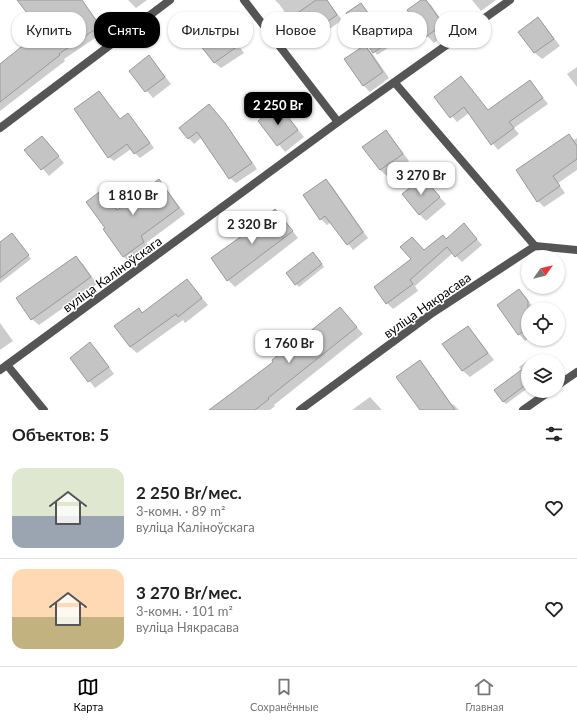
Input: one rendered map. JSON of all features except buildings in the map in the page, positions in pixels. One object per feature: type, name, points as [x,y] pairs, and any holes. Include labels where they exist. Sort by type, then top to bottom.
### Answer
[{"type":"street","points":[[0,128],[170,0]]},
{"type":"street","points":[[244,0],[338,122]]},
{"type":"street","name":"вуліца Каліноўскага","points":[[0,370],[338,122],[510,0]]},
{"type":"street","points":[[395,83],[535,246],[577,250]]},
{"type":"street","name":"вуліца Някрасава","points":[[300,410],[431,314],[535,246]]},
{"type":"street","points":[[7,365],[44,410]]},
{"type":"street","points":[[565,381],[577,372]]},
{"type":"street","points":[[523,410],[540,398]]}]
